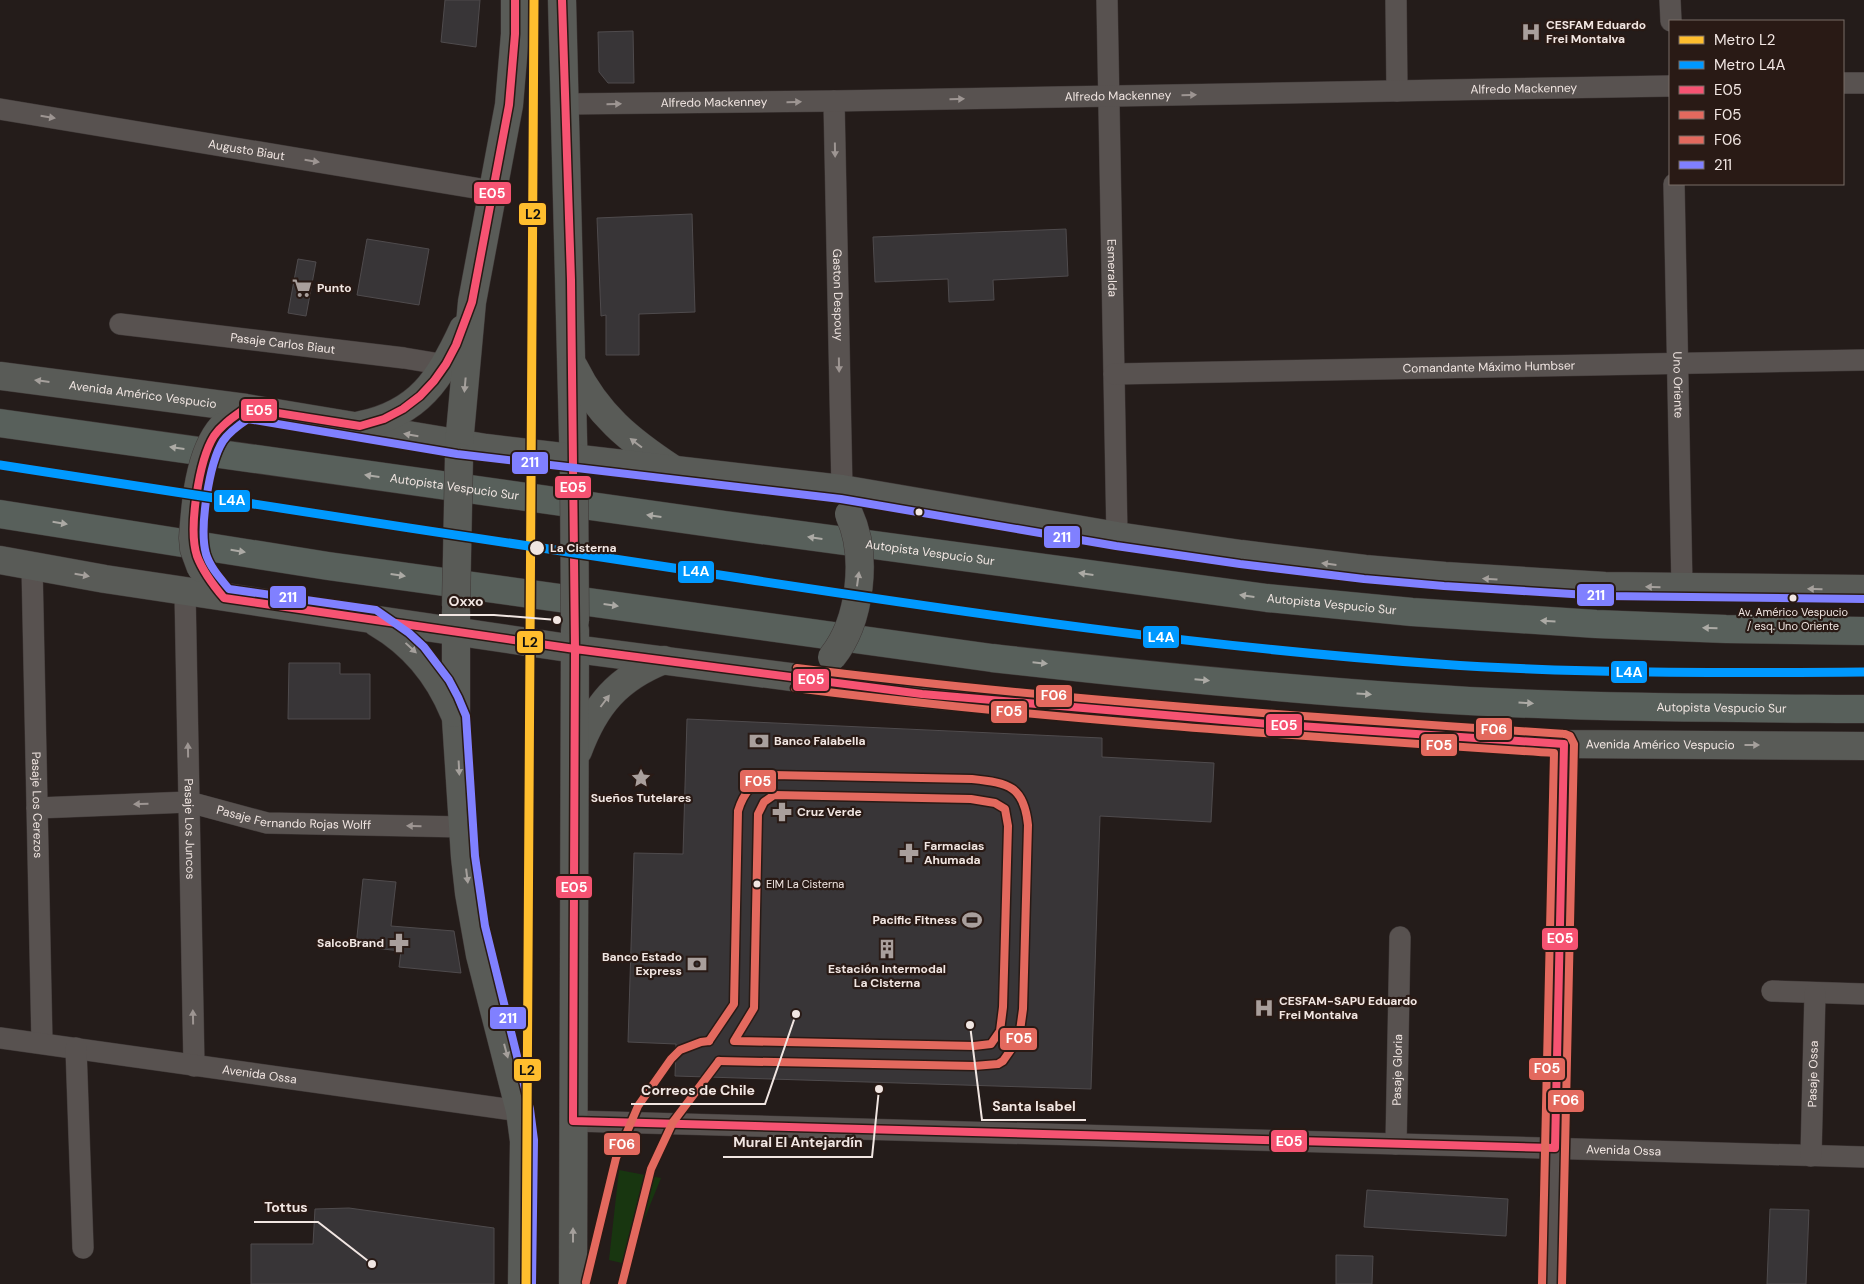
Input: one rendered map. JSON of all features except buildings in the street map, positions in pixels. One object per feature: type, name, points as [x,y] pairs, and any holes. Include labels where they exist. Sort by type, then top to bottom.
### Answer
[{"type":"highway","name":"Autopista Vespucio Sur","points":[[0,423],[725,526],[1267,598],[1412,612],[1577,623],[1726,629],[1864,631]]},
{"type":"highway","name":"Autopista Vespucio Sur","points":[[0,514],[328,566],[992,658],[1093,670],[1288,688],[1480,701],[1700,708],[1864,709]]},
{"type":"main road","points":[[515,0],[515,34],[510,97],[472,302],[459,451],[456,720],[464,857],[475,928],[520,1111],[524,1141],[522,1284]]},
{"type":"main road","points":[[562,0],[574,467],[573,1284]]},
{"type":"main road","points":[[360,426],[387,418],[411,404],[435,382],[464,329],[472,302]]},
{"type":"main road","points":[[572,363],[588,394],[611,422],[640,446],[676,471]]},
{"type":"main road","name":"Avenida Américo Vespucio","points":[[0,376],[246,408],[360,426],[459,451],[574,467],[676,471],[840,497],[1250,555],[1445,576],[1543,583],[1864,589]]},
{"type":"main road","points":[[224,598],[201,568],[194,549],[193,538],[202,466],[211,442],[222,427],[246,408]]},
{"type":"main road","points":[[796,678],[818,668],[832,657],[840,647],[851,623],[860,569],[858,540],[840,497]]},
{"type":"main road","name":"Avenida Américo Vespucio","points":[[0,560],[224,598],[371,620],[456,618],[575,648],[922,694],[1268,724],[1564,744],[1864,746]]},
{"type":"main road","points":[[371,620],[403,641],[417,654],[440,685],[456,720]]},
{"type":"main road","points":[[575,760],[593,718],[611,694],[620,684],[636,673],[664,660]]},
{"type":"street","name":"Esmeralda","points":[[1107,0],[1117,536]]},
{"type":"street","points":[[1396,0],[1397,91]]},
{"type":"street","points":[[1670,0],[1671,20]]},
{"type":"street","points":[[1844,83],[1864,83]]},
{"type":"street","name":"Alfredo Mackenney","points":[[566,104],[1669,86]]},
{"type":"street","name":"Gaston Despouy","points":[[834,101],[840,497]]},
{"type":"street","name":"Augusto Biaut","points":[[0,109],[492,191]]},
{"type":"street","name":"Uno Oriente","points":[[1674,185],[1682,587]]},
{"type":"street","name":"Pasaje Carlos Biaut","points":[[120,324],[404,358],[446,365]]},
{"type":"street","name":"Comandante Máximo Humbser","points":[[1114,374],[1864,360]]},
{"type":"street","name":"Pasaje Los Cerezos","points":[[32,566],[42,1044]]},
{"type":"street","name":"Pasaje Los Juncos","points":[[185,591],[194,1066]]},
{"type":"street","points":[[1552,1284],[1564,744]]},
{"type":"street","name":"Pasaje Fernando Rojas Wolff","points":[[37,808],[189,802],[267,823],[463,827]]},
{"type":"street","name":"Pasaje Gloria","points":[[1396,1144],[1400,937]]},
{"type":"street","points":[[1772,992],[1864,994]]},
{"type":"street","name":"Pasaje Ossa","points":[[1811,1156],[1815,993]]},
{"type":"street","name":"Avenida Ossa","points":[[0,1038],[520,1111]]},
{"type":"street","points":[[76,1048],[83,1248]]},
{"type":"street","name":"Avenida Ossa","points":[[573,1121],[1864,1157]]},
{"type":"green space","points":[[619,1170],[661,1178],[626,1264],[609,1260]]},
{"type":"metro line","name":"L2","points":[[526,1284],[534,0]]},
{"type":"metro line","name":"L4A","points":[[0,465],[832,592],[1092,629],[1265,649],[1439,664],[1545,670],[1758,673],[1864,672]]},
{"type":"transit line","name":"E05","points":[[515,0],[515,34],[509,105],[472,302],[456,345],[446,364],[420,396],[403,409],[384,419],[360,426],[246,408],[237,414],[214,436],[204,461],[194,512],[195,544],[197,556],[202,567],[224,598],[575,649]]},
{"type":"transit line","name":"E05","points":[[562,0],[571,280],[575,649]]},
{"type":"transit line","name":"211","points":[[532,1284],[534,1140],[530,1109],[485,926],[475,856],[466,716],[449,680],[424,647],[409,633],[376,610],[229,589],[216,572],[208,559],[204,543],[205,513],[213,464],[223,441],[248,419],[457,454],[841,499],[1116,546],[1364,579],[1604,596],[1864,599]]},
{"type":"transit line","name":"E05","points":[[575,649],[922,694],[1269,724],[1564,744],[1555,1148],[573,1121],[575,649]]},
{"type":"transit line","name":"F06","points":[[797,668],[1085,698],[1277,714],[1565,734],[1570,736],[1574,744],[1562,1284]]},
{"type":"transit line","name":"F05","points":[[795,688],[1079,718],[1554,753],[1542,1284]]},
{"type":"transit line","name":"F05","points":[[709,1041],[734,1004],[738,811],[746,793],[760,780],[772,775],[972,779],[996,782],[1005,785],[1018,794],[1023,802],[1028,825],[1023,1009],[1019,1038],[1003,1061],[998,1064],[974,1066],[719,1061]]},
{"type":"transit line","name":"F06","points":[[774,795],[971,799],[995,803],[1005,809],[1008,826],[1003,1007],[1000,1031],[991,1044],[974,1046],[734,1041],[754,1008],[758,814],[764,802],[774,795]]},
{"type":"transit line","name":"F06","points":[[586,1282],[616,1158],[638,1106],[671,1059],[680,1050],[709,1041]]},
{"type":"transit line","name":"F06","points":[[622,1284],[651,1169],[673,1122],[719,1061]]},
{"type":"place","name":"CESFAM Eduardo Frei Montalva","points":[[1531,32]]},
{"type":"place","name":"Punto","points":[[302,288]]},
{"type":"place","name":"La Cisterna","points":[[537,548]]},
{"type":"place","name":"Av. Américo Vespucio / esq. Uno Oriente","points":[[1793,598]]},
{"type":"place","name":"Oxxo","points":[[557,620]]},
{"type":"place","name":"Banco Falabella","points":[[759,741]]},
{"type":"place","name":"Sueños Tutelares","points":[[641,778]]},
{"type":"place","name":"Cruz Verde","points":[[782,812]]},
{"type":"place","name":"Farmacias Ahumada","points":[[909,853]]},
{"type":"place","name":"EIM La Cisterna","points":[[757,884]]},
{"type":"place","name":"Pacific Fitness","points":[[972,920]]},
{"type":"place","name":"SalcoBrand","points":[[399,943]]},
{"type":"place","name":"Estación Intermodal La Cisterna","points":[[887,949]]},
{"type":"place","name":"Banco Estado Express","points":[[697,964]]},
{"type":"place","name":"CESFAM-SAPU Eduardo Frei Montalva","points":[[1264,1008]]},
{"type":"place","name":"Correos de Chile","points":[[796,1014]]},
{"type":"place","name":"Santa Isabel","points":[[970,1025]]},
{"type":"place","name":"Mural El Antejardín","points":[[879,1089]]},
{"type":"place","name":"Tottus","points":[[372,1264]]}]
